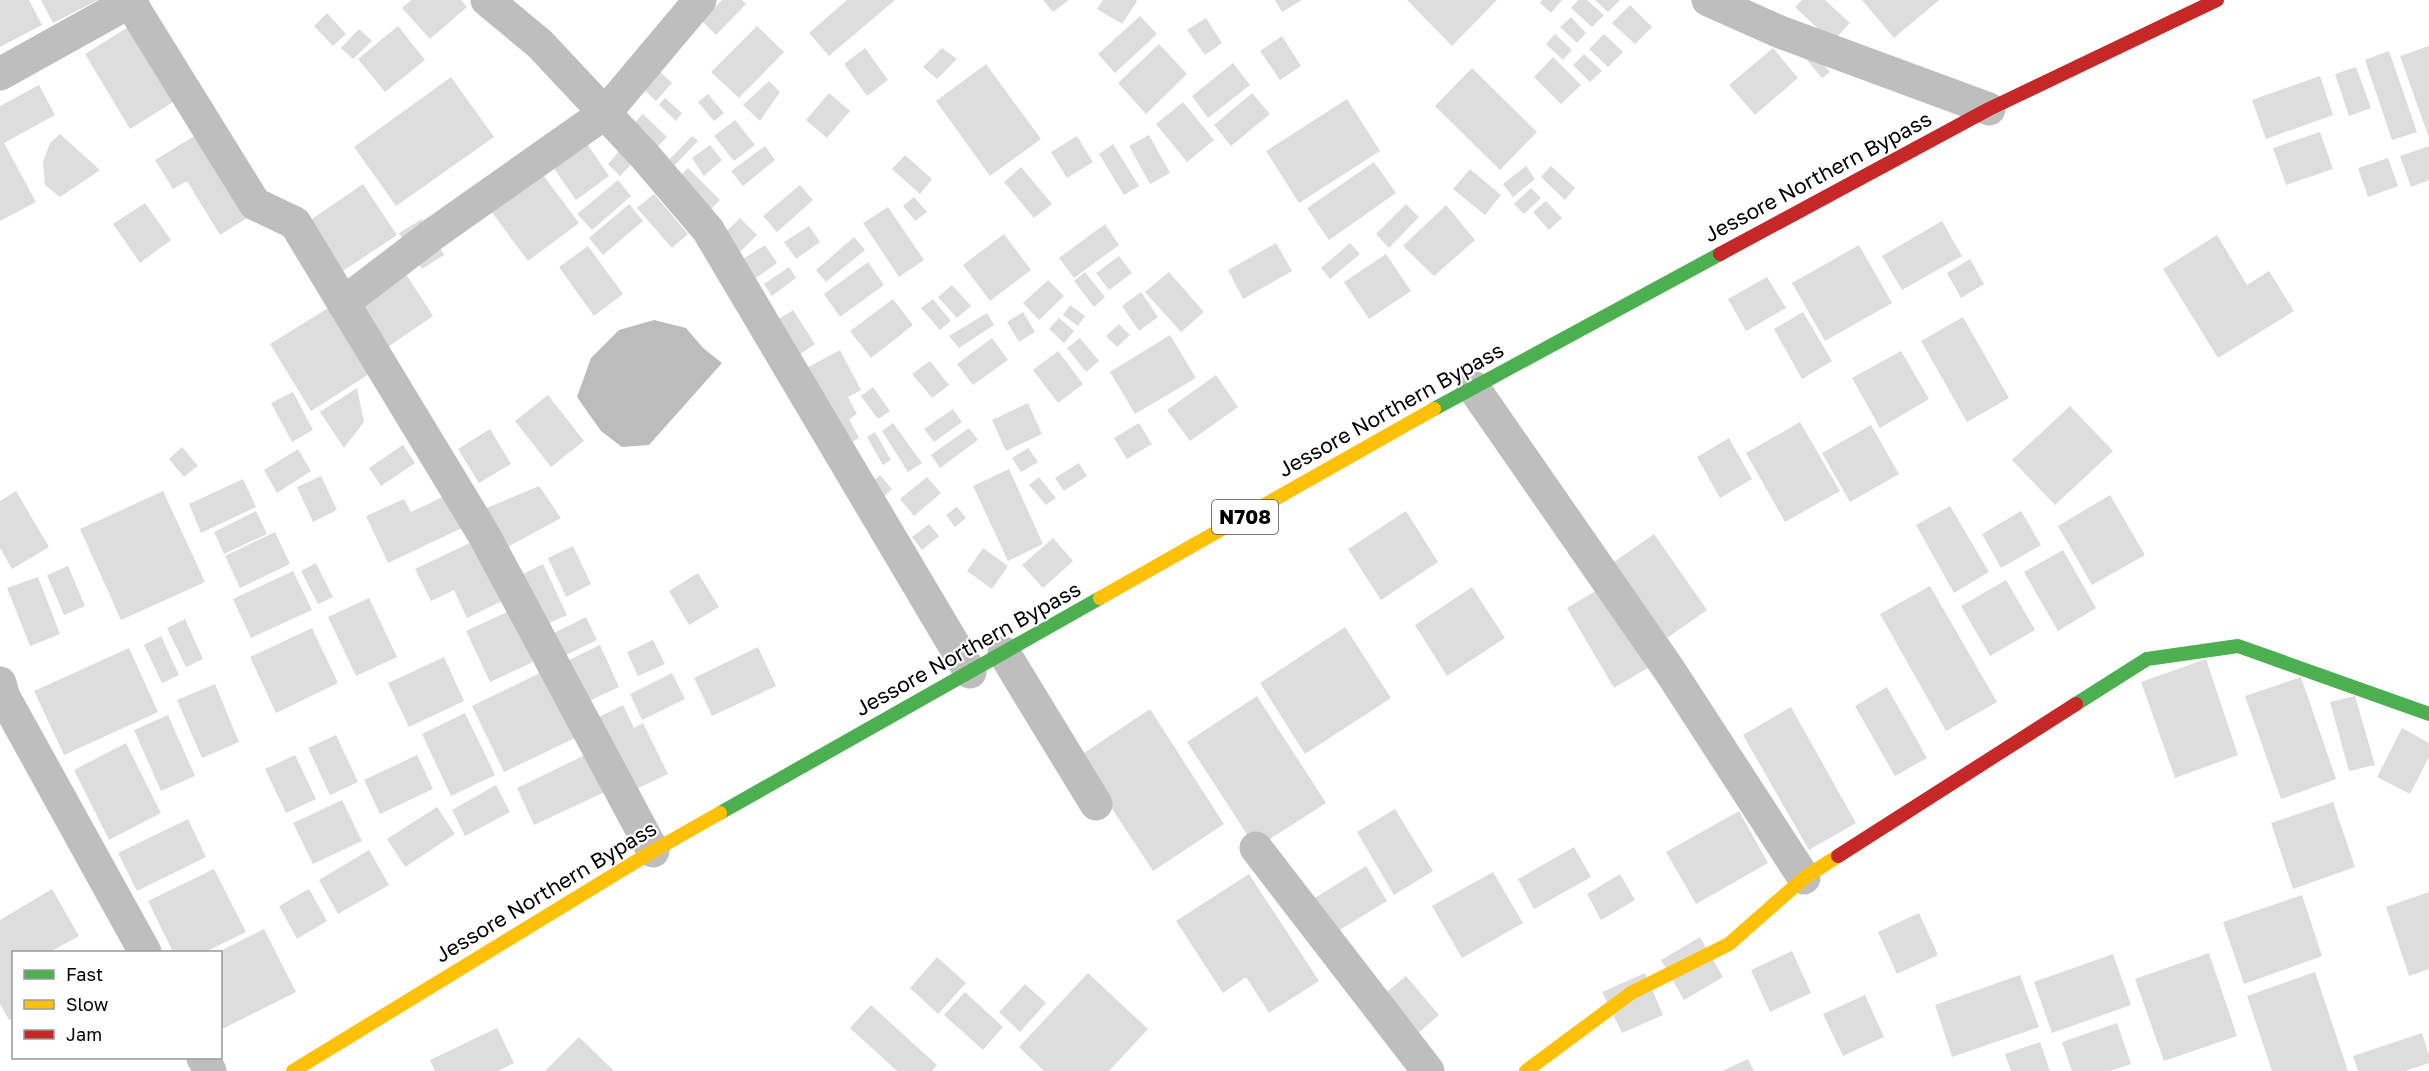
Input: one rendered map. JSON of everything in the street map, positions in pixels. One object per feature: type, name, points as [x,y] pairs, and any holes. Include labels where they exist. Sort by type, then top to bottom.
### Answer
[{"type":"main road","name":"Jessore Northern Bypass","points":[[292,1071],[653,851],[1473,387],[1989,109],[2217,0]]},
{"type":"main road","points":[[1526,1071],[1630,993],[1729,944],[1804,878],[2147,659],[2238,646],[2330,676],[2429,714]]},
{"type":"street","points":[[487,0],[540,44],[644,155],[708,230],[970,672]]},
{"type":"street","points":[[343,303],[436,232],[605,113],[700,0]]},
{"type":"street","points":[[1708,0],[1780,32],[1989,109]]},
{"type":"street","points":[[0,74],[131,1],[255,204],[295,223],[484,535],[653,851]]},
{"type":"street","points":[[1473,387],[1670,671],[1804,878]]},
{"type":"street","points":[[1004,653],[1096,804]]},
{"type":"street","points":[[0,683],[4,698],[144,951]]},
{"type":"street","points":[[1256,848],[1428,1071]]},
{"type":"shaded area","points":[[654,320],[686,328],[703,348],[722,363],[649,445],[622,447],[601,431],[577,397],[591,358],[619,330]]},
{"type":"building","points":[[0,0],[29,0],[42,25],[0,47]]},
{"type":"building","points":[[41,0],[98,0],[53,23]]},
{"type":"building","points":[[411,0],[461,0],[467,7],[430,39],[402,8]]},
{"type":"building","points":[[722,0],[742,0],[746,4],[716,35],[702,21]]},
{"type":"building","points":[[847,0],[895,0],[829,56],[809,33]]},
{"type":"building","points":[[1043,0],[1069,0],[1053,12]]},
{"type":"building","points":[[1103,0],[1137,1],[1122,24],[1097,9]]},
{"type":"building","points":[[1275,0],[1302,0],[1282,12]]},
{"type":"building","points":[[1407,0],[1497,0],[1452,46]]},
{"type":"building","points":[[1542,0],[1562,0],[1551,13],[1540,3]]},
{"type":"building","points":[[1578,0],[1587,0],[1604,15],[1592,27],[1571,8]]},
{"type":"building","points":[[1595,0],[1620,0],[1608,12]]},
{"type":"building","points":[[1802,0],[1825,0],[1850,23],[1832,42],[1795,7]]},
{"type":"building","points":[[1862,0],[1939,0],[1894,38]]},
{"type":"building","points":[[1630,5],[1652,27],[1635,44],[1612,23]]},
{"type":"building","points":[[327,13],[346,34],[333,46],[314,26]]},
{"type":"building","points":[[1140,16],[1157,34],[1115,73],[1098,54]]},
{"type":"building","points":[[1571,17],[1586,33],[1577,43],[1560,27]]},
{"type":"building","points":[[1206,18],[1222,43],[1205,55],[1187,30]]},
{"type":"building","points":[[133,24],[178,99],[130,129],[85,54]]},
{"type":"building","points":[[398,26],[425,60],[385,92],[358,59]]},
{"type":"building","points":[[757,26],[784,52],[739,98],[711,72]]},
{"type":"building","points":[[359,29],[372,41],[353,59],[341,48]]},
{"type":"building","points":[[1555,34],[1572,50],[1563,60],[1546,44]]},
{"type":"building","points":[[1604,34],[1623,52],[1608,67],[1589,49]]},
{"type":"building","points":[[1282,36],[1301,66],[1280,80],[1260,51]]},
{"type":"building","points":[[1159,44],[1187,74],[1146,114],[1118,83]]},
{"type":"building","points":[[2429,46],[2429,138],[2400,56]]},
{"type":"building","points":[[865,48],[888,80],[867,96],[844,64]]},
{"type":"building","points":[[942,48],[957,59],[937,79],[923,67]]},
{"type":"building","points":[[1773,48],[1798,78],[1755,115],[1729,85]]},
{"type":"building","points":[[2389,51],[2417,132],[2392,140],[2365,60]]},
{"type":"building","points":[[1584,54],[1602,71],[1590,82],[1573,65]]},
{"type":"building","points":[[1814,54],[1830,72],[1822,78],[1807,60]]},
{"type":"building","points":[[1553,57],[1581,85],[1561,104],[1534,77]]},
{"type":"building","points":[[1233,63],[1250,85],[1208,118],[1192,96]]},
{"type":"building","points":[[986,64],[1041,139],[990,176],[936,101]]},
{"type":"building","points":[[2356,67],[2371,108],[2349,116],[2335,74]]},
{"type":"building","points":[[1472,68],[1537,132],[1500,170],[1435,106]]},
{"type":"building","points":[[658,70],[672,83],[656,101],[642,88]]},
{"type":"building","points":[[2320,76],[2333,115],[2266,139],[2252,100]]},
{"type":"building","points":[[451,77],[494,137],[396,206],[354,147]]},
{"type":"building","points":[[769,81],[780,92],[760,121],[743,105]]},
{"type":"building","points":[[39,85],[55,115],[4,143],[36,202],[0,221],[0,106]]},
{"type":"building","points":[[829,93],[850,111],[827,138],[806,120]]},
{"type":"building","points":[[1252,93],[1270,114],[1231,146],[1214,125]]},
{"type":"building","points":[[708,94],[724,113],[714,121],[698,102]]},
{"type":"building","points":[[665,98],[682,113],[676,121],[659,105]]},
{"type":"building","points":[[1347,99],[1380,151],[1299,203],[1266,151]]},
{"type":"building","points":[[1183,102],[1214,140],[1187,162],[1156,124]]},
{"type":"building","points":[[643,114],[667,137],[655,149],[631,126]]},
{"type":"building","points":[[735,120],[755,145],[734,161],[714,136]]},
{"type":"building","points":[[2320,132],[2333,169],[2286,185],[2273,148]]},
{"type":"building","points":[[60,134],[100,170],[60,197],[45,185],[43,162],[50,143]]},
{"type":"building","points":[[196,135],[247,218],[220,235],[187,181],[173,189],[155,160]]},
{"type":"building","points":[[1149,135],[1170,173],[1150,184],[1129,146]]},
{"type":"building","points":[[692,136],[698,141],[675,165],[669,160]]},
{"type":"building","points":[[1077,136],[1093,162],[1067,178],[1051,152]]},
{"type":"building","points":[[584,139],[609,176],[576,200],[550,163]]},
{"type":"building","points":[[1113,144],[1139,186],[1124,195],[1099,154]]},
{"type":"building","points":[[710,145],[722,160],[704,176],[692,158]]},
{"type":"building","points":[[765,146],[775,160],[743,186],[731,171]]},
{"type":"building","points":[[2429,146],[2429,180],[2411,187],[2400,156]]},
{"type":"building","points":[[623,147],[636,159],[620,176],[608,164]]},
{"type":"building","points":[[905,155],[932,179],[920,194],[892,169]]},
{"type":"building","points":[[2388,158],[2398,186],[2368,197],[2358,168]]},
{"type":"building","points":[[1374,162],[1396,193],[1329,240],[1307,208]]},
{"type":"building","points":[[1526,166],[1535,179],[1513,197],[1503,184]]},
{"type":"building","points":[[1551,166],[1575,188],[1565,200],[1541,177]]},
{"type":"building","points":[[1021,167],[1052,204],[1034,218],[1004,182]]},
{"type":"building","points":[[688,168],[720,200],[707,213],[676,180]]},
{"type":"building","points":[[1470,169],[1501,195],[1485,215],[1453,189]]},
{"type":"building","points":[[541,172],[579,223],[528,261],[490,210]]},
{"type":"building","points":[[618,180],[631,196],[592,230],[577,214]]},
{"type":"building","points":[[363,184],[397,235],[340,273],[306,223]]},
{"type":"building","points":[[800,185],[813,200],[777,232],[763,216]]},
{"type":"building","points":[[1531,188],[1541,198],[1524,214],[1514,204]]},
{"type":"building","points":[[654,194],[688,234],[672,248],[637,208]]},
{"type":"building","points":[[914,197],[927,212],[915,221],[903,206]]},
{"type":"building","points":[[1546,201],[1562,218],[1549,230],[1533,212]]},
{"type":"building","points":[[145,203],[171,240],[140,263],[113,224]]},
{"type":"building","points":[[629,204],[643,221],[603,255],[589,238]]},
{"type":"building","points":[[1406,204],[1419,217],[1389,248],[1376,234]]},
{"type":"building","points":[[1446,205],[1475,240],[1434,276],[1403,246]]},
{"type":"building","points":[[888,207],[924,260],[899,277],[863,223]]},
{"type":"building","points":[[740,218],[757,235],[735,257],[718,240]]},
{"type":"building","points":[[422,219],[444,255],[422,269],[399,233]]},
{"type":"building","points":[[1942,221],[1962,256],[1902,290],[1882,256]]},
{"type":"building","points":[[1105,224],[1119,245],[1074,278],[1059,258]]},
{"type":"building","points":[[809,226],[820,242],[796,259],[784,242]]},
{"type":"building","points":[[1004,234],[1031,270],[990,301],[963,265]]},
{"type":"building","points":[[2217,235],[2247,285],[2269,271],[2294,311],[2218,358],[2163,269]]},
{"type":"building","points":[[854,237],[865,250],[826,282],[816,270]]},
{"type":"building","points":[[1276,243],[1292,271],[1243,299],[1228,270]]},
{"type":"building","points":[[1350,243],[1360,254],[1330,279],[1321,268]]},
{"type":"building","points":[[765,245],[777,263],[756,278],[743,259]]},
{"type":"building","points":[[1859,245],[1892,303],[1825,341],[1792,283]]},
{"type":"building","points":[[588,246],[623,294],[594,316],[559,267]]},
{"type":"building","points":[[1386,254],[1411,291],[1369,319],[1344,282]]},
{"type":"building","points":[[1119,256],[1132,273],[1109,290],[1096,273]]},
{"type":"building","points":[[1970,259],[1984,284],[1961,298],[1947,273]]},
{"type":"building","points":[[868,262],[884,285],[840,317],[824,294]]},
{"type":"building","points":[[789,267],[796,278],[772,296],[764,284]]},
{"type":"building","points":[[1085,272],[1105,297],[1094,307],[1074,281]]},
{"type":"building","points":[[1169,272],[1204,312],[1181,332],[1145,292]]},
{"type":"building","points":[[406,274],[433,316],[379,353],[351,311]]},
{"type":"building","points":[[1767,277],[1786,308],[1746,331],[1728,299]]},
{"type":"building","points":[[1048,280],[1064,296],[1039,320],[1023,303]]},
{"type":"building","points":[[952,285],[971,306],[957,318],[938,297]]},
{"type":"building","points":[[1141,292],[1158,317],[1139,331],[1122,306]]},
{"type":"building","points":[[893,299],[913,325],[871,358],[850,331]]},
{"type":"building","points":[[933,299],[951,321],[940,330],[921,308]]},
{"type":"building","points":[[333,305],[374,371],[311,411],[270,344]]},
{"type":"building","points":[[1070,305],[1085,316],[1078,326],[1063,315]]},
{"type":"building","points":[[793,310],[815,344],[796,357],[774,322]]},
{"type":"building","points":[[1023,312],[1035,332],[1019,342],[1007,322]]},
{"type":"building","points":[[1803,312],[1832,361],[1802,379],[1774,329]]},
{"type":"building","points":[[987,313],[994,325],[959,348],[949,336]]},
{"type":"building","points":[[1963,317],[2009,398],[1967,422],[1921,341]]},
{"type":"building","points":[[1059,318],[1074,331],[1064,343],[1049,329]]},
{"type":"building","points":[[1119,324],[1130,335],[1117,347],[1106,336]]},
{"type":"building","points":[[1170,335],[1196,378],[1135,414],[1110,372]]},
{"type":"building","points":[[992,338],[1008,360],[973,385],[957,364]]},
{"type":"building","points":[[1080,338],[1099,361],[1086,372],[1067,348]]},
{"type":"building","points":[[840,350],[861,390],[848,397],[857,414],[849,419],[859,438],[844,446],[803,370]]},
{"type":"building","points":[[1058,351],[1083,384],[1058,403],[1033,370]]},
{"type":"building","points":[[1901,351],[1929,399],[1880,428],[1852,378]]},
{"type":"building","points":[[930,361],[949,385],[932,398],[912,374]]},
{"type":"building","points":[[1216,375],[1238,407],[1190,441],[1167,410]]},
{"type":"building","points":[[873,387],[890,411],[878,419],[861,396]]},
{"type":"building","points":[[357,388],[364,422],[344,448],[320,412]]},
{"type":"building","points":[[293,392],[313,430],[292,442],[271,403]]},
{"type":"building","points":[[548,395],[584,441],[551,467],[515,421]]},
{"type":"building","points":[[1028,403],[1042,434],[1006,451],[992,420]]},
{"type":"building","points":[[2070,406],[2113,451],[2055,505],[2012,460]]},
{"type":"building","points":[[953,409],[962,422],[934,442],[924,429]]},
{"type":"building","points":[[1800,422],[1840,491],[1785,522],[1746,453]]},
{"type":"building","points":[[893,423],[922,463],[908,472],[882,431]]},
{"type":"building","points":[[1139,423],[1152,444],[1127,459],[1114,438]]},
{"type":"building","points":[[1871,425],[1899,474],[1850,502],[1822,453]]},
{"type":"building","points":[[969,428],[978,440],[940,468],[931,455]]},
{"type":"building","points":[[490,429],[511,464],[479,483],[458,449]]},
{"type":"building","points":[[875,432],[891,460],[883,465],[867,437]]},
{"type":"building","points":[[1729,438],[1752,479],[1720,498],[1697,457]]},
{"type":"building","points":[[403,445],[415,463],[381,486],[369,468]]},
{"type":"building","points":[[182,447],[198,466],[184,477],[169,459]]},
{"type":"building","points":[[1028,448],[1038,462],[1021,472],[1012,458]]},
{"type":"building","points":[[298,449],[311,471],[277,493],[264,470]]},
{"type":"building","points":[[1079,463],[1087,476],[1064,491],[1055,478]]},
{"type":"building","points":[[1009,469],[1043,544],[1008,561],[973,486]]},
{"type":"building","points":[[880,475],[892,489],[881,499],[869,485]]},
{"type":"building","points":[[321,476],[337,510],[313,522],[297,487]]},
{"type":"building","points":[[927,477],[941,493],[914,516],[900,499]]},
{"type":"building","points":[[1039,477],[1056,498],[1046,505],[1029,485]]},
{"type":"building","points":[[243,479],[256,507],[201,533],[189,504]]},
{"type":"building","points":[[539,486],[561,518],[500,551],[477,512]]},
{"type":"building","points":[[16,491],[49,547],[12,569],[0,548],[0,501]]},
{"type":"building","points":[[163,491],[205,582],[121,620],[80,529]]},
{"type":"building","points":[[449,494],[464,527],[388,563],[366,516],[404,499],[411,512]]},
{"type":"building","points":[[2110,495],[2145,555],[2092,585],[2058,526]]},
{"type":"building","points":[[1950,506],[1989,572],[1954,593],[1916,525]]},
{"type":"building","points":[[957,507],[966,518],[955,527],[946,515]]},
{"type":"building","points":[[256,511],[267,534],[224,554],[214,532]]},
{"type":"building","points":[[1406,511],[1438,562],[1381,600],[1348,549]]},
{"type":"building","points":[[2021,511],[2041,545],[2001,568],[1982,534]]},
{"type":"building","points":[[929,524],[939,536],[922,550],[912,537]]},
{"type":"building","points":[[275,532],[290,564],[240,588],[225,556]]},
{"type":"building","points":[[1654,534],[1707,610],[1667,638],[1614,562]]},
{"type":"building","points":[[1053,538],[1073,561],[1043,588],[1022,565]]},
{"type":"building","points":[[478,539],[506,599],[467,618],[454,590],[431,601],[415,569]]},
{"type":"building","points":[[573,546],[591,584],[566,597],[548,558]]},
{"type":"building","points":[[983,548],[1008,566],[992,589],[967,571]]},
{"type":"building","points":[[2063,550],[2096,608],[2058,631],[2024,572]]},
{"type":"building","points":[[316,563],[333,597],[318,604],[301,571]]},
{"type":"building","points":[[543,564],[567,615],[541,627],[517,577]]},
{"type":"building","points":[[68,566],[85,606],[64,615],[47,575]]},
{"type":"building","points":[[293,571],[312,610],[251,638],[233,599]]},
{"type":"building","points":[[698,573],[719,607],[689,625],[669,591]]},
{"type":"building","points":[[38,577],[60,634],[30,646],[7,588]]},
{"type":"building","points":[[2006,580],[2035,630],[1990,656],[1961,606]]},
{"type":"building","points":[[1609,583],[1656,663],[1614,688],[1567,608]]},
{"type":"building","points":[[1930,586],[1997,702],[1946,731],[1880,614]]},
{"type":"building","points":[[1472,587],[1505,638],[1447,676],[1415,625]]},
{"type":"building","points":[[369,598],[397,657],[356,676],[328,617]]},
{"type":"building","points":[[509,611],[533,662],[490,682],[466,631]]},
{"type":"building","points":[[586,617],[597,640],[562,657],[552,634]]},
{"type":"building","points":[[185,619],[203,659],[186,667],[167,628]]},
{"type":"building","points":[[1345,627],[1391,698],[1305,754],[1260,683]]},
{"type":"building","points":[[312,628],[338,683],[276,713],[250,657]]},
{"type":"building","points":[[161,636],[179,675],[162,683],[144,645]]},
{"type":"building","points":[[653,640],[665,664],[638,676],[627,652]]},
{"type":"building","points":[[600,645],[619,687],[585,703],[565,662]]},
{"type":"building","points":[[758,647],[776,686],[712,716],[694,678]]},
{"type":"building","points":[[129,648],[158,712],[64,755],[34,691]]},
{"type":"building","points":[[444,657],[464,701],[409,727],[388,683]]},
{"type":"building","points":[[2206,659],[2238,755],[2175,778],[2141,682]]},
{"type":"building","points":[[544,671],[575,738],[504,772],[472,706]]},
{"type":"building","points":[[672,673],[685,699],[642,720],[630,694]]},
{"type":"building","points":[[2301,677],[2336,779],[2281,799],[2245,696]]},
{"type":"building","points":[[215,684],[239,742],[202,758],[177,700]]},
{"type":"building","points":[[1887,687],[1927,758],[1895,776],[1855,706]]},
{"type":"building","points":[[1257,696],[1326,803],[1256,848],[1187,742]]},
{"type":"building","points":[[2355,696],[2375,765],[2349,771],[2330,702]]},
{"type":"building","points":[[623,705],[634,728],[643,723],[668,774],[630,792],[595,719]]},
{"type":"building","points":[[1791,707],[1856,823],[1809,850],[1743,735]]},
{"type":"building","points":[[1150,709],[1224,824],[1153,871],[1078,757]]},
{"type":"building","points":[[465,713],[495,775],[451,796],[422,734]]},
{"type":"building","points":[[168,715],[195,776],[161,791],[134,730]]},
{"type":"building","points":[[2402,728],[2429,743],[2429,757],[2410,794],[2377,777]]},
{"type":"building","points":[[336,735],[358,782],[330,795],[308,748]]},
{"type":"building","points":[[126,743],[161,813],[109,840],[74,770]]},
{"type":"building","points":[[587,754],[605,792],[534,825],[517,788]]},
{"type":"building","points":[[295,755],[316,799],[286,813],[265,769]]},
{"type":"building","points":[[417,755],[433,789],[380,814],[364,780]]},
{"type":"building","points":[[496,785],[510,812],[465,836],[452,810]]},
{"type":"building","points":[[342,800],[362,841],[313,864],[293,823]]},
{"type":"building","points":[[2333,802],[2355,867],[2293,889],[2271,823]]},
{"type":"building","points":[[437,807],[455,834],[405,867],[387,839]]},
{"type":"building","points":[[1395,809],[1433,871],[1394,895],[1357,832]]},
{"type":"building","points":[[1739,811],[1768,863],[1696,904],[1666,852]]},
{"type":"building","points":[[188,819],[206,857],[137,891],[118,853]]},
{"type":"building","points":[[1574,847],[1591,877],[1534,909],[1518,879]]},
{"type":"building","points":[[369,850],[389,885],[338,914],[319,880]]},
{"type":"building","points":[[1366,866],[1387,901],[1323,940],[1302,906]]},
{"type":"building","points":[[214,869],[246,932],[207,951],[173,951],[148,901]]},
{"type":"building","points":[[1493,872],[1523,923],[1462,958],[1432,906]]},
{"type":"building","points":[[1249,874],[1319,981],[1269,1013],[1246,977],[1223,993],[1176,921]]},
{"type":"building","points":[[1620,874],[1635,900],[1601,920],[1587,894]]},
{"type":"building","points":[[52,889],[79,936],[52,951],[12,951],[12,1018],[9,1020],[0,1004],[0,920]]},
{"type":"building","points":[[309,889],[327,921],[297,939],[279,906]]},
{"type":"building","points":[[2429,892],[2429,969],[2409,976],[2386,907]]},
{"type":"building","points":[[2302,895],[2322,956],[2244,984],[2223,922]]},
{"type":"building","points":[[1919,913],[1938,955],[1897,974],[1878,932]]},
{"type":"building","points":[[264,929],[296,992],[222,1029],[222,951],[220,951]]},
{"type":"building","points":[[1700,937],[1723,977],[1684,1000],[1661,960]]},
{"type":"building","points":[[1792,951],[1811,993],[1770,1012],[1751,970]]},
{"type":"building","points":[[2209,953],[2237,1036],[2164,1061],[2135,979]]},
{"type":"building","points":[[2113,954],[2131,1005],[2052,1033],[2034,982]]},
{"type":"building","points":[[937,957],[966,983],[938,1014],[910,988]]},
{"type":"building","points":[[2315,972],[2348,1071],[2272,1071],[2247,996]]},
{"type":"building","points":[[1088,973],[1148,1029],[1109,1071],[1044,1071],[1019,1047]]},
{"type":"building","points":[[1645,973],[1663,1015],[1622,1033],[1602,992]]},
{"type":"building","points":[[2020,975],[2039,1027],[1952,1057],[1935,1005]]},
{"type":"building","points":[[1406,976],[1439,1015],[1401,1048],[1368,1008]]},
{"type":"building","points":[[1025,984],[1046,1003],[1020,1032],[999,1012]]},
{"type":"building","points":[[965,992],[1003,1027],[983,1050],[944,1015]]},
{"type":"building","points":[[1865,995],[1884,1037],[1843,1056],[1823,1014]]},
{"type":"building","points":[[871,1005],[937,1065],[932,1071],[897,1071],[850,1028]]},
{"type":"building","points":[[2117,1023],[2131,1064],[2110,1071],[2072,1071],[2062,1042]]},
{"type":"building","points":[[497,1028],[514,1063],[498,1071],[435,1071],[430,1060]]},
{"type":"building","points":[[2422,1033],[2429,1055],[2429,1063],[2405,1071],[2358,1071],[2353,1056]]},
{"type":"building","points":[[579,1037],[614,1071],[545,1071]]},
{"type":"building","points":[[2040,1042],[2050,1071],[2011,1071],[2005,1054]]},
{"type":"building","points":[[1748,1059],[1754,1071],[1722,1071]]},
{"type":"traffic: fast","points":[[1434,409],[1720,254]]},
{"type":"traffic: fast","points":[[720,813],[1100,598]]},
{"type":"traffic: fast","points":[[2076,704],[2147,659],[2238,646],[2429,714]]},
{"type":"traffic: slow","points":[[1100,598],[1434,409]]},
{"type":"traffic: slow","points":[[293,1071],[653,851],[720,813]]},
{"type":"traffic: slow","points":[[1526,1071],[1631,993],[1729,944],[1804,878],[1838,856]]},
{"type":"traffic: jam","points":[[1720,254],[1989,109],[2217,0]]},
{"type":"traffic: jam","points":[[1838,856],[2076,704]]}]
